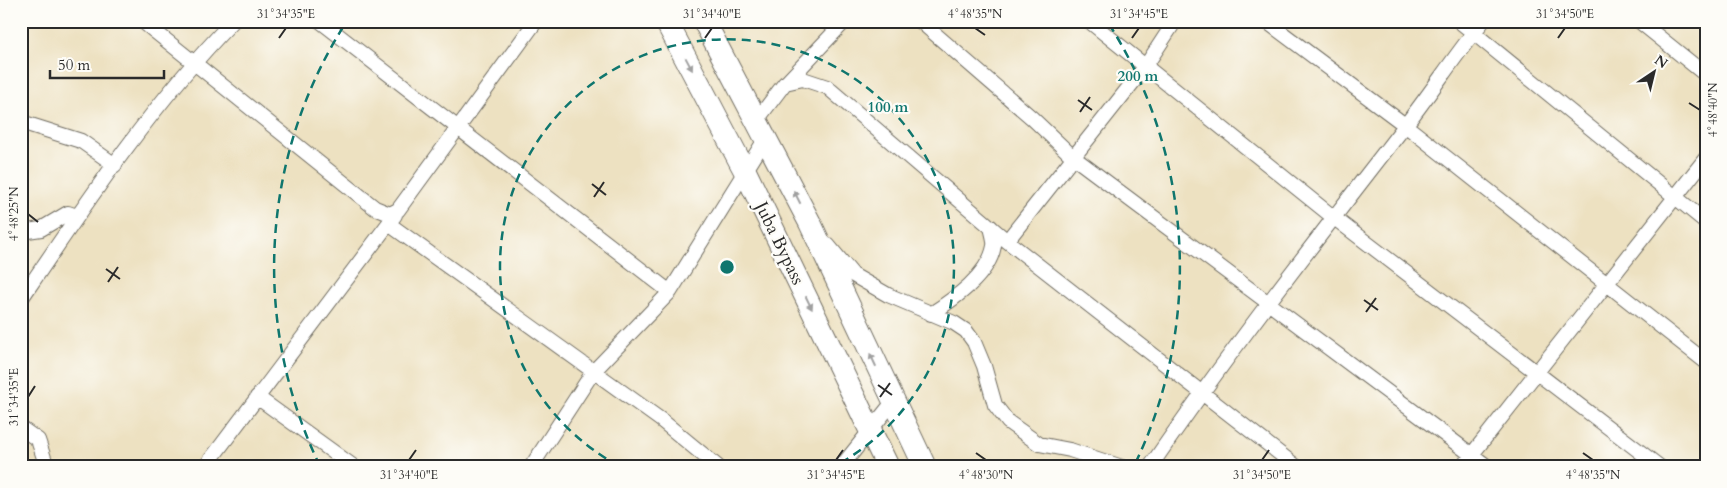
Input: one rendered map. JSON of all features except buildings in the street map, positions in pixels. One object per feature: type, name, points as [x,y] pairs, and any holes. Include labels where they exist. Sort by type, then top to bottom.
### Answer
[{"type":"main road","name":"Juba Bypass","points":[[666,21],[745,171],[888,467]]},
{"type":"main road","name":"Juba Bypass","points":[[704,21],[810,223],[925,467]]},
{"type":"street","points":[[142,21],[375,208],[390,214],[398,210]]},
{"type":"street","points":[[21,299],[77,216],[194,61],[233,21]]},
{"type":"street","points":[[320,21],[670,292]]},
{"type":"street","points":[[205,467],[398,210],[536,21]]},
{"type":"street","points":[[534,466],[593,372],[670,292],[745,171],[762,129],[785,84],[845,21]]},
{"type":"street","points":[[920,21],[1018,105],[1073,157],[1488,467]]},
{"type":"street","points":[[1089,21],[1333,217],[1660,467]]},
{"type":"street","points":[[1007,241],[1144,66],[1175,21]]},
{"type":"street","points":[[1266,21],[1406,125],[1706,362]]},
{"type":"street","points":[[1459,21],[1706,222]]},
{"type":"street","points":[[1150,467],[1201,392],[1268,301],[1406,125],[1483,21]]},
{"type":"street","points":[[1639,21],[1706,75]]},
{"type":"street","points":[[785,84],[803,79],[827,87],[1007,241],[1297,467]]},
{"type":"street","points":[[21,122],[81,141],[115,165]]},
{"type":"street","points":[[1462,467],[1706,158]]},
{"type":"street","points":[[21,232],[40,230],[68,214],[77,216]]},
{"type":"street","points":[[810,223],[853,275],[888,295],[954,323],[966,331],[974,342],[984,366],[995,405],[1008,422],[1039,444],[1070,450],[1122,467]]},
{"type":"street","points":[[393,227],[661,420],[718,467]]},
{"type":"street","points":[[931,314],[962,294],[986,265],[994,246],[990,227]]},
{"type":"street","points":[[257,397],[354,467]]},
{"type":"street","points":[[841,467],[893,402]]},
{"type":"street","points":[[21,428],[38,440],[46,467]]}]
